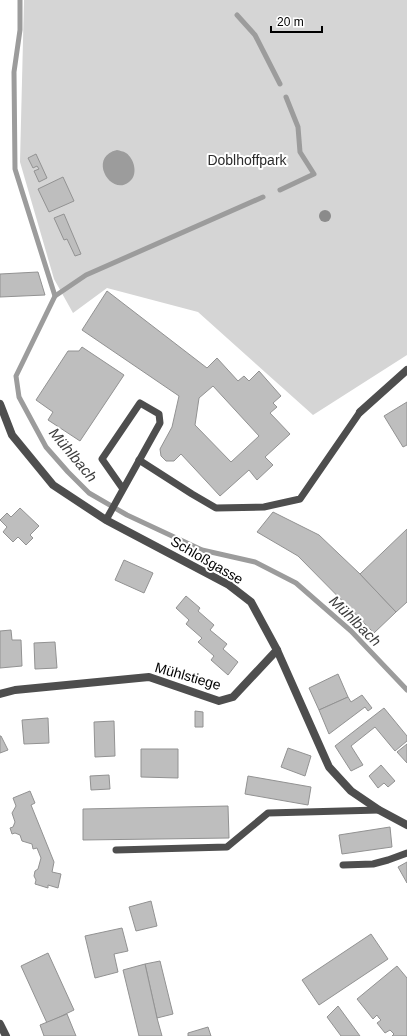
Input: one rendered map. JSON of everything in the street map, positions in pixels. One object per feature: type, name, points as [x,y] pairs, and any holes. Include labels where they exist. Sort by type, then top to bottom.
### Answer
[{"type":"street","points":[[360,412],[407,370]]},
{"type":"street","name":"Schloßgasse","points":[[0,404],[12,435],[53,485],[229,585],[251,602],[277,650],[330,767],[351,791],[379,810],[407,826]]},
{"type":"street","name":"Mühlstiege","points":[[0,694],[15,690],[149,677],[219,701],[233,697],[277,650]]},
{"type":"street","points":[[0,1024],[6,1036]]},
{"type":"lane","points":[[108,516],[160,423],[158,414],[140,403],[102,459],[123,489]]},
{"type":"lane","points":[[139,460],[216,508],[264,507],[300,499],[360,412]]},
{"type":"lane","points":[[116,850],[227,847],[268,813],[379,810]]},
{"type":"lane","points":[[343,865],[373,864],[407,853]]},
{"type":"green space","name":"Doblhoffpark","points":[[24,0],[407,0],[407,355],[313,415],[198,312],[107,288],[73,313],[54,279],[20,162]]},
{"type":"shaded area","points":[[117,150],[125,152],[129,155],[135,171],[132,179],[122,185],[115,184],[109,180],[103,167],[104,160],[108,154]]},
{"type":"building","points":[[36,154],[47,178],[39,182],[34,171],[39,169],[37,166],[33,168],[28,158]]},
{"type":"building","points":[[63,177],[74,201],[49,212],[38,189]]},
{"type":"building","points":[[64,214],[81,254],[75,256],[67,239],[64,240],[54,218]]},
{"type":"building","points":[[38,272],[45,295],[0,297],[0,274]]},
{"type":"building","points":[[107,291],[207,368],[217,358],[238,381],[244,376],[249,381],[259,371],[281,396],[273,403],[277,407],[270,413],[290,434],[265,457],[273,465],[257,480],[249,470],[220,496],[181,454],[174,461],[166,461],[161,456],[160,449],[172,427],[179,396],[82,330]],"holes":[[[213,386],[259,436],[231,462],[195,425],[199,398]]]},
{"type":"building","points":[[82,347],[124,375],[80,441],[48,420],[53,412],[36,400],[68,351],[79,351]]},
{"type":"building","points":[[407,402],[407,445],[403,447],[384,416]]},
{"type":"building","points":[[20,508],[39,526],[30,535],[33,538],[26,545],[18,537],[13,542],[3,532],[7,527],[0,520],[7,513],[11,517]]},
{"type":"building","points":[[273,512],[319,535],[360,574],[396,612],[374,633],[298,556],[257,532]]},
{"type":"building","points":[[407,529],[407,602],[396,612],[360,574]]},
{"type":"building","points":[[124,560],[153,573],[144,593],[115,580]]},
{"type":"building","points":[[186,596],[200,608],[198,611],[214,625],[210,630],[227,644],[223,649],[238,662],[228,675],[211,660],[214,656],[198,642],[202,638],[186,624],[189,620],[176,608]]},
{"type":"building","points":[[11,630],[12,640],[21,640],[22,666],[0,668],[0,631]]},
{"type":"building","points":[[55,642],[57,668],[35,669],[34,643]]},
{"type":"building","points":[[338,674],[348,697],[319,710],[309,688]]},
{"type":"building","points":[[362,695],[372,708],[368,711],[365,707],[329,734],[319,710],[348,697],[351,702]]},
{"type":"building","points":[[384,708],[407,736],[407,741],[395,751],[375,727],[351,746],[363,765],[351,771],[335,746]]},
{"type":"building","points":[[195,711],[203,712],[203,727],[195,727]]},
{"type":"building","points":[[48,718],[49,743],[24,744],[22,720]]},
{"type":"building","points":[[114,721],[115,756],[95,757],[94,722]]},
{"type":"building","points":[[0,736],[8,750],[0,753]]},
{"type":"building","points":[[407,744],[407,763],[397,752]]},
{"type":"building","points":[[288,748],[311,756],[305,776],[281,767]]},
{"type":"building","points":[[141,749],[178,749],[178,778],[141,777]]},
{"type":"building","points":[[381,765],[395,781],[388,787],[384,783],[378,788],[369,776]]},
{"type":"building","points":[[109,775],[110,789],[91,790],[90,776]]},
{"type":"building","points":[[248,776],[311,787],[308,805],[245,794]]},
{"type":"building","points":[[30,791],[35,803],[31,805],[54,862],[52,872],[61,874],[58,888],[48,885],[48,888],[35,884],[35,871],[38,869],[41,858],[37,848],[33,849],[32,844],[22,841],[20,835],[15,833],[12,834],[10,828],[13,827],[15,822],[12,813],[16,806],[13,798]]},
{"type":"building","points":[[228,806],[229,838],[83,840],[83,809]]},
{"type":"building","points":[[390,827],[392,847],[342,854],[339,835]]},
{"type":"building","points":[[407,862],[407,883],[398,867]]},
{"type":"building","points":[[151,901],[157,926],[136,931],[129,907]]},
{"type":"building","points":[[122,928],[128,951],[114,954],[118,972],[95,978],[85,936]]},
{"type":"building","points":[[371,934],[388,959],[319,1005],[302,980]]},
{"type":"building","points":[[48,953],[74,1010],[47,1023],[21,966]]},
{"type":"building","points":[[160,961],[173,1014],[157,1018],[145,964]]},
{"type":"building","points":[[145,964],[162,1036],[139,1036],[123,970]]},
{"type":"building","points":[[397,966],[407,978],[407,1036],[392,1036],[394,1034],[390,1030],[385,1033],[377,1023],[381,1020],[377,1015],[373,1019],[357,999]]},
{"type":"building","points":[[338,1006],[360,1036],[341,1036],[327,1017]]},
{"type":"building","points":[[67,1014],[76,1036],[44,1036],[40,1025]]},
{"type":"building","points":[[208,1027],[211,1036],[188,1036],[188,1033]]},
{"type":"waterway","name":"Mühlbach","points":[[20,0],[20,30],[14,72],[15,169],[55,296],[16,376],[19,397],[46,447],[89,493],[127,515],[202,550],[255,562],[296,583],[351,631],[407,690]]},
{"type":"waterway","points":[[237,15],[255,35],[280,84]]},
{"type":"waterway","points":[[280,190],[314,174],[300,152],[298,127],[286,97]]},
{"type":"waterway","points":[[55,296],[86,275],[263,197]]}]
